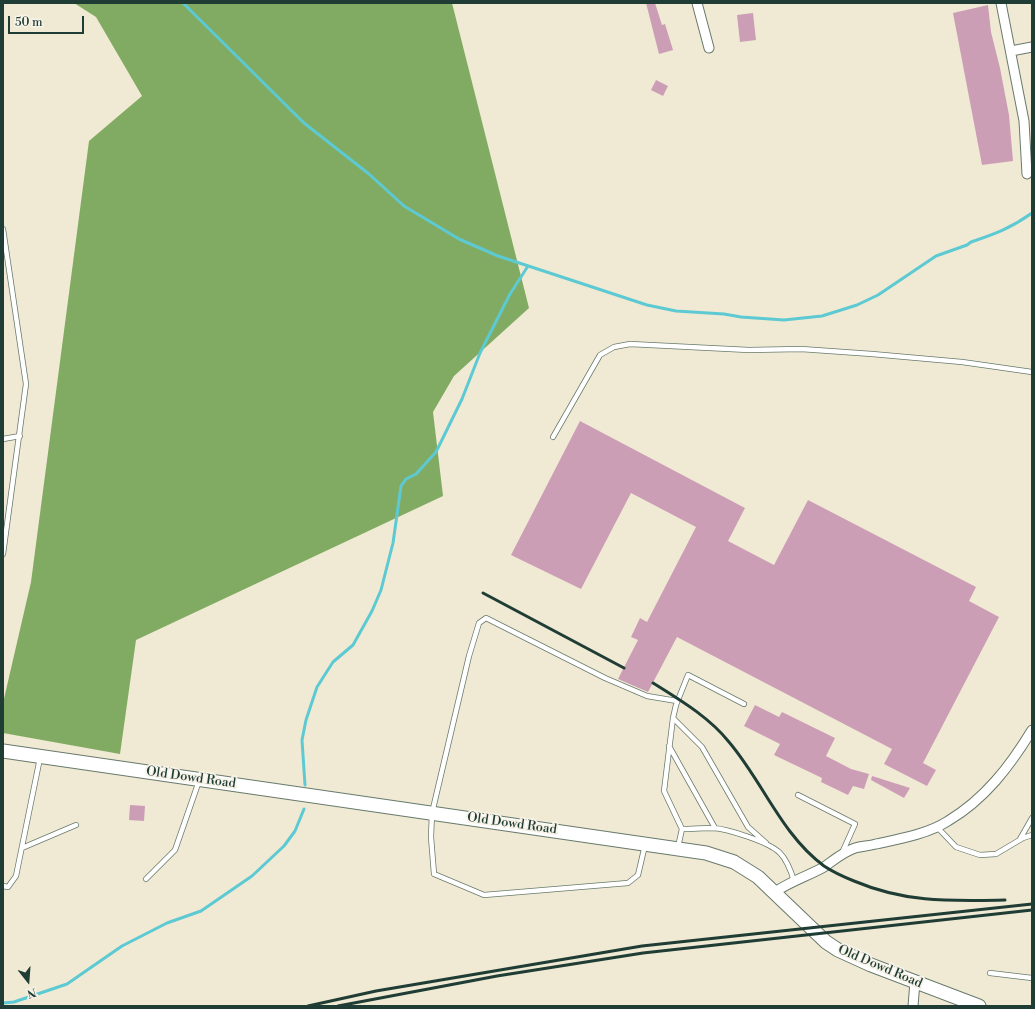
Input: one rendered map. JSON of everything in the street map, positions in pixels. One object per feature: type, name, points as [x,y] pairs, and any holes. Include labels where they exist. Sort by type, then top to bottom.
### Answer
[{"type":"street","points":[[697,3],[709,48]]},
{"type":"street","points":[[1001,3],[1024,121],[1027,174]]},
{"type":"street","points":[[1011,51],[1032,47]]},
{"type":"street","points":[[775,892],[794,881],[819,870],[842,854],[856,848],[937,827],[948,822],[972,804],[993,785],[1013,761],[1032,730]]},
{"type":"street","name":"Old Dowd Road","points":[[3,751],[706,853],[734,862],[758,877],[826,942],[838,950],[915,982],[979,1006]]},
{"type":"street","points":[[913,1006],[915,982]]},
{"type":"lane","points":[[3,228],[26,384],[3,554]]},
{"type":"lane","points":[[553,436],[600,355],[614,347],[630,344],[749,350],[801,349],[962,362],[1032,372]]},
{"type":"lane","points":[[3,439],[20,436]]},
{"type":"lane","points":[[645,844],[638,875],[628,883],[484,895],[434,874],[431,837],[432,813],[469,656],[479,623],[486,618],[604,678],[647,696],[677,701]]},
{"type":"lane","points":[[677,848],[682,830],[664,791],[673,718],[677,701],[688,675],[744,704]]},
{"type":"lane","points":[[673,718],[702,747],[748,827],[780,854],[788,866],[794,881]]},
{"type":"lane","points":[[669,746],[715,828]]},
{"type":"lane","points":[[3,886],[8,887],[16,876],[40,756]]},
{"type":"lane","points":[[146,879],[175,850],[200,779]]},
{"type":"lane","points":[[798,795],[855,824],[842,854]]},
{"type":"lane","points":[[1018,841],[1032,818]]},
{"type":"lane","points":[[22,848],[76,825]]},
{"type":"lane","points":[[937,827],[956,847],[980,856],[996,854],[1018,841],[1032,835]]},
{"type":"lane","points":[[682,830],[715,828],[766,843]]},
{"type":"lane","points":[[990,973],[1032,978]]},
{"type":"green space","points":[[74,3],[452,3],[529,308],[454,376],[433,412],[443,496],[136,640],[120,754],[3,733],[3,703],[31,582],[89,141],[142,96],[96,17]]},
{"type":"building","points":[[646,3],[655,3],[662,25],[665,24],[673,50],[659,54]]},
{"type":"building","points":[[988,5],[991,32],[1009,115],[1013,161],[982,165],[953,13]]},
{"type":"building","points":[[753,13],[756,40],[740,42],[737,15]]},
{"type":"building","points":[[656,80],[668,86],[663,96],[651,90]]},
{"type":"building","points":[[580,421],[745,508],[728,541],[774,565],[808,500],[976,587],[969,601],[999,617],[923,763],[936,770],[927,786],[884,764],[892,749],[677,637],[648,692],[618,679],[638,640],[631,637],[640,618],[647,622],[696,527],[631,493],[581,589],[511,555]]},
{"type":"building","points":[[755,705],[779,717],[782,712],[835,738],[826,756],[851,769],[869,774],[864,789],[853,786],[848,795],[821,782],[822,778],[774,755],[780,744],[744,726]]},
{"type":"building","points":[[872,776],[910,788],[904,798],[871,780]]},
{"type":"building","points":[[130,805],[145,806],[144,821],[129,820]]},
{"type":"waterway","points":[[183,3],[304,123],[369,174],[404,206],[459,239],[498,256],[647,305],[676,311],[784,320],[822,316],[857,305],[878,295],[936,256],[1003,230],[1032,213]]},
{"type":"waterway","points":[[305,785],[302,740],[306,720],[317,687],[333,662],[353,645],[372,611],[381,590],[393,543],[401,486],[406,479],[416,474],[436,452],[462,399],[480,353],[510,294],[528,266]]},
{"type":"waterway","points":[[3,1003],[14,1002],[67,984],[122,946],[167,923],[201,911],[252,876],[284,846],[295,831],[304,809]]},
{"type":"railway","points":[[483,593],[624,668]]},
{"type":"railway","points":[[653,683],[694,710],[721,733],[741,758],[796,839],[809,853],[827,868],[846,878],[873,888],[910,897],[966,901],[1005,900]]},
{"type":"railway","points":[[308,1006],[376,991],[642,946],[1032,904]]},
{"type":"railway","points":[[338,1006],[497,976],[643,953],[1032,910]]}]
